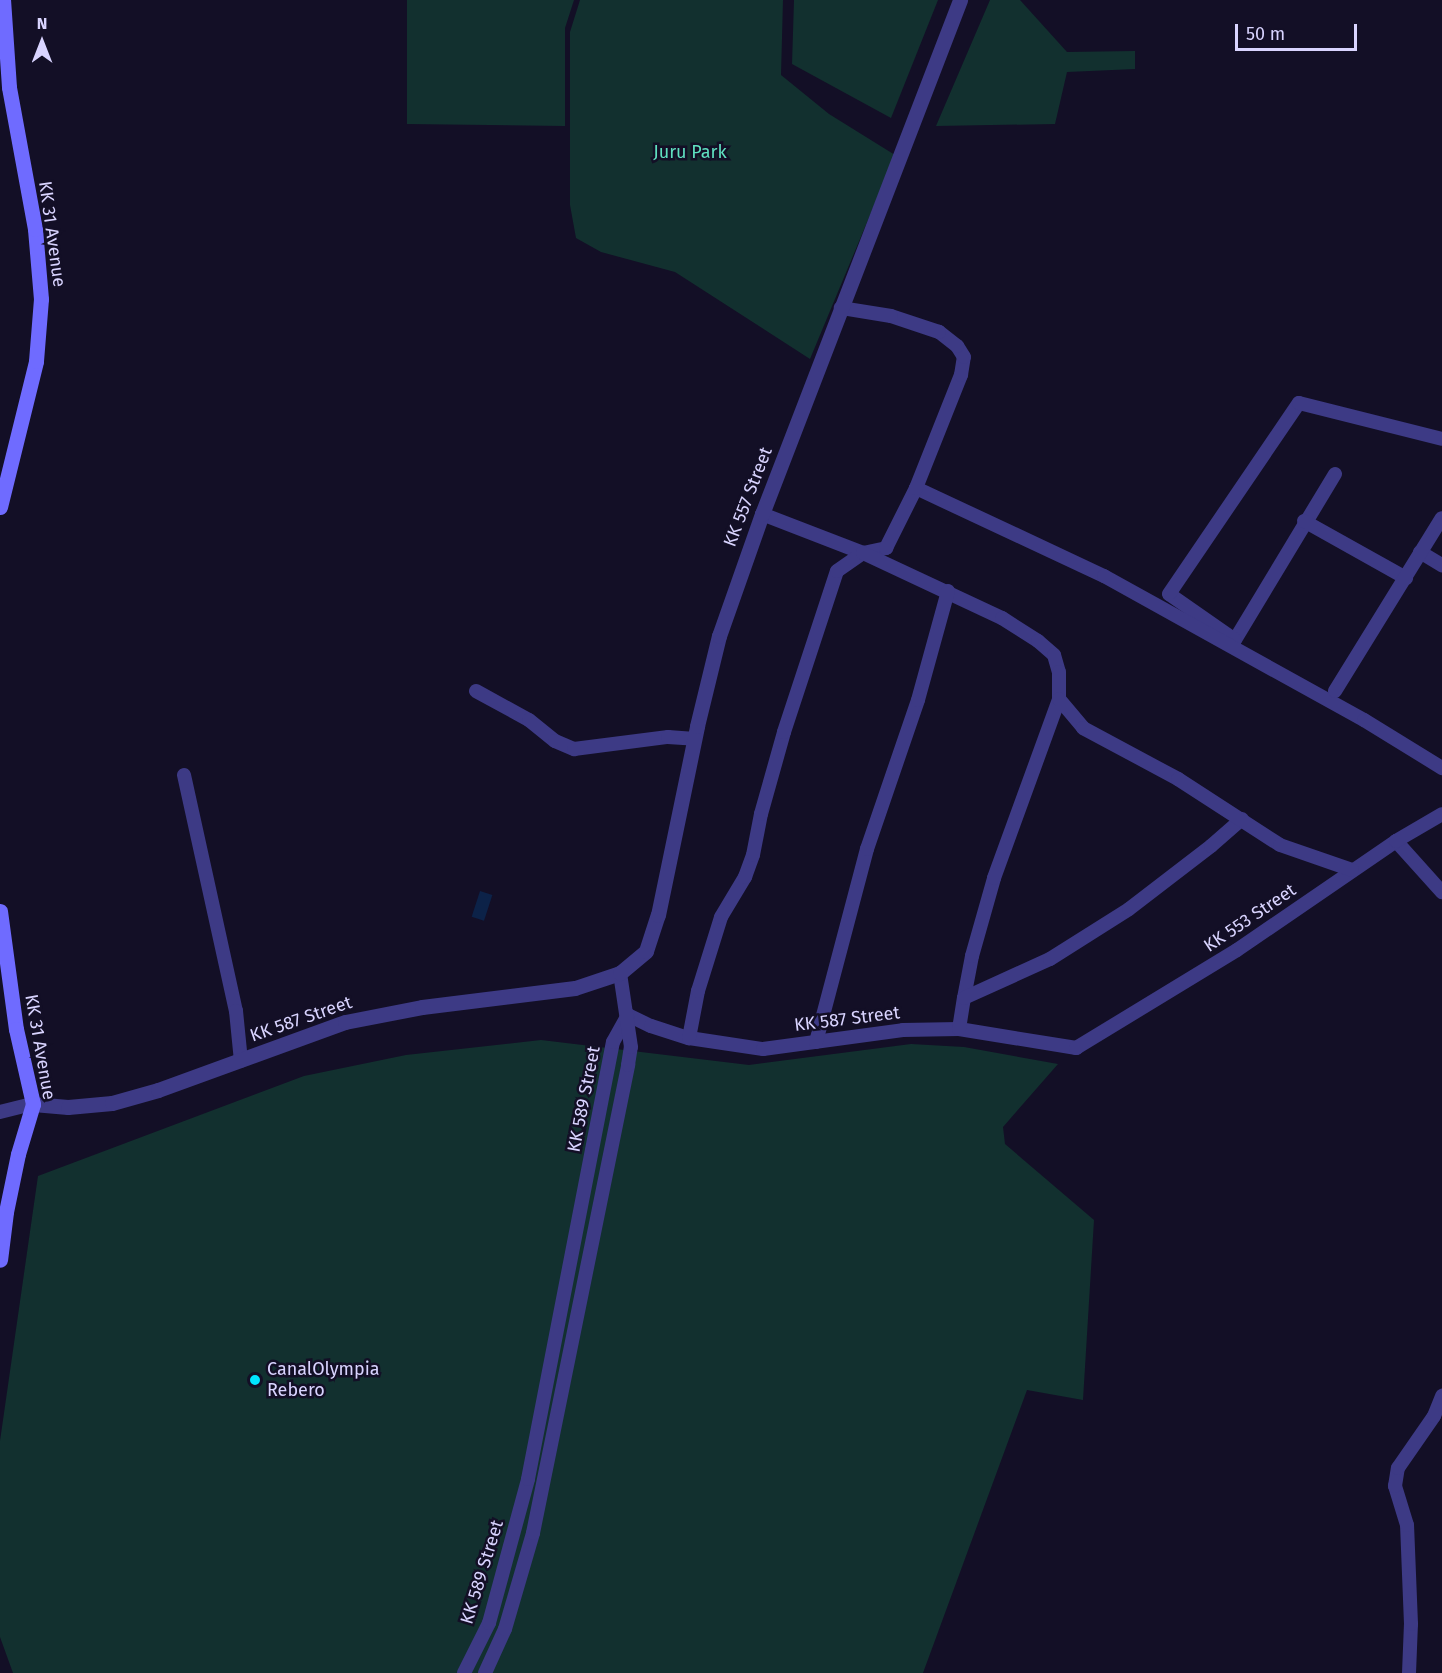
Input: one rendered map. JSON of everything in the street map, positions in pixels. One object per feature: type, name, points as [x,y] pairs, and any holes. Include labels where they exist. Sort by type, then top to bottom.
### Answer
[{"type":"main road","name":"KK 31 Avenue","points":[[0,507],[36,361],[41,299],[35,229],[9,87],[3,0]]},
{"type":"main road","name":"KK 31 Avenue","points":[[0,911],[16,1029],[33,1104],[13,1178],[0,1260]]},
{"type":"street","name":"KK 557 Street","points":[[620,973],[646,951],[658,915],[719,636],[762,514],[960,0]]},
{"type":"street","points":[[688,1038],[698,991],[721,917],[745,877],[753,855],[761,814],[784,732],[837,571],[863,554],[886,548],[916,488],[961,375],[964,357],[957,345],[939,332],[891,316],[841,308]]},
{"type":"street","points":[[1335,474],[1235,640],[1169,594],[1299,403],[1442,439]]},
{"type":"street","points":[[916,488],[1104,576],[1364,720],[1442,768]]},
{"type":"street","points":[[762,514],[948,591],[1002,618],[1038,641],[1054,655],[1059,672],[1059,699],[994,878],[972,956],[959,1029]]},
{"type":"street","points":[[1335,691],[1442,518]]},
{"type":"street","points":[[1305,521],[1406,578]]},
{"type":"street","points":[[1420,552],[1442,565]]},
{"type":"street","points":[[816,1042],[867,849],[918,700],[948,591]]},
{"type":"street","points":[[476,690],[530,720],[555,741],[574,749],[668,737],[695,739]]},
{"type":"street","points":[[1059,699],[1083,728],[1178,779],[1280,845],[1352,870]]},
{"type":"street","points":[[184,775],[236,1011],[241,1061]]},
{"type":"street","name":"KK 553 Street","points":[[1076,1048],[1237,950],[1352,870],[1442,814]]},
{"type":"street","points":[[964,998],[1050,959],[1129,909],[1211,846],[1242,819]]},
{"type":"street","points":[[1396,841],[1442,892]]},
{"type":"street","points":[[620,973],[628,1015]]},
{"type":"street","name":"KK 587 Street","points":[[33,1104],[68,1107],[112,1103],[241,1061],[345,1022],[422,1007],[575,988],[620,973]]},
{"type":"street","name":"KK 587 Street","points":[[628,1015],[651,1026],[688,1038],[763,1049],[903,1030],[959,1029],[1076,1048]]},
{"type":"street","name":"KK 589 Street","points":[[464,1673],[489,1623],[528,1479],[613,1042],[628,1015]]},
{"type":"street","name":"KK 589 Street","points":[[485,1673],[505,1629],[533,1533],[629,1056],[628,1015]]},
{"type":"street","points":[[0,1112],[33,1104]]},
{"type":"street","points":[[1409,1673],[1411,1624],[1407,1525],[1395,1486],[1398,1468],[1434,1416],[1442,1396]]},
{"type":"green space","points":[[407,0],[574,0],[565,28],[565,126],[407,124]]},
{"type":"green space","name":"Juru Park","points":[[580,0],[783,0],[781,75],[829,114],[895,155],[810,359],[675,272],[601,252],[576,238],[570,205],[570,32]]},
{"type":"green space","points":[[794,0],[938,0],[891,118],[792,64]]},
{"type":"green space","points":[[990,0],[1020,0],[1067,52],[1135,51],[1135,69],[1067,72],[1055,124],[936,126]]},
{"type":"green space","points":[[541,1040],[749,1065],[911,1044],[964,1047],[1058,1064],[1003,1127],[1005,1144],[1094,1220],[1083,1400],[1027,1390],[923,1673],[13,1673],[0,1637],[0,1441],[38,1176],[304,1076],[406,1055]]},
{"type":"water","points":[[480,891],[492,895],[484,921],[472,917]]},
{"type":"place","name":"CanalOlympia Rebero","points":[[255,1380]]}]
